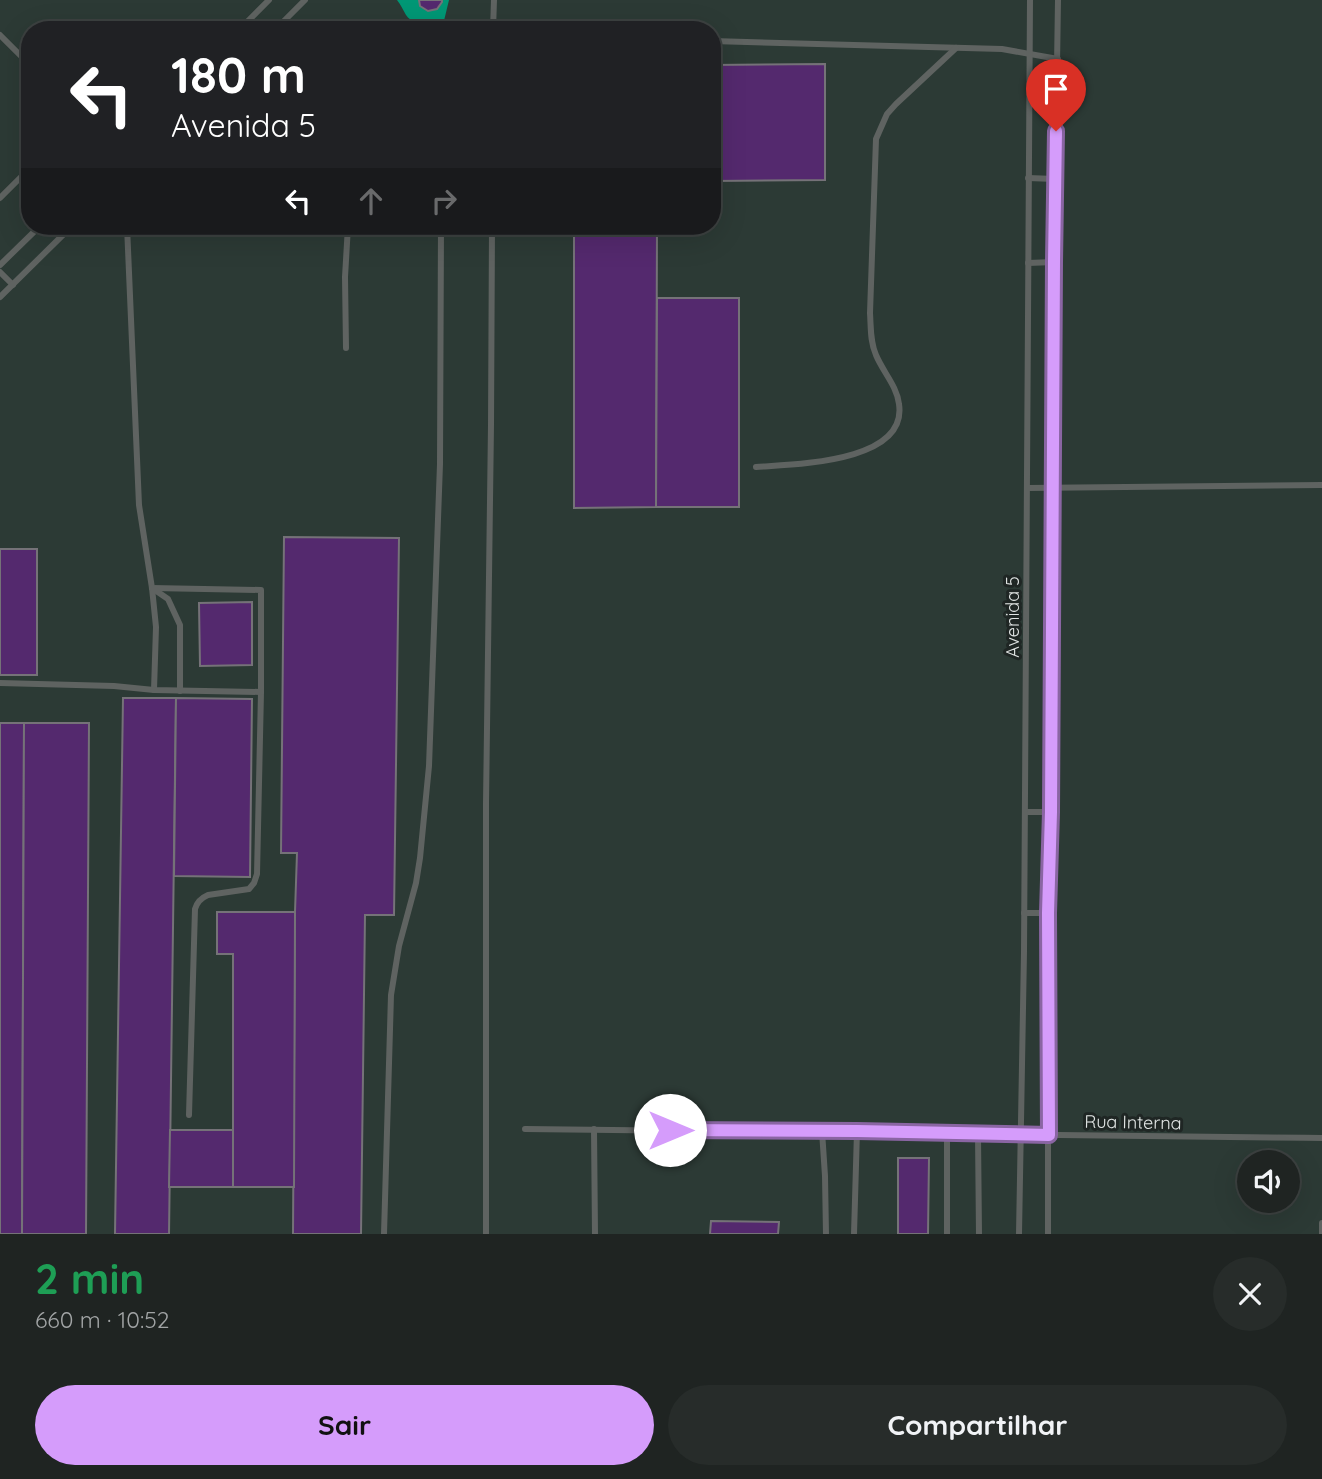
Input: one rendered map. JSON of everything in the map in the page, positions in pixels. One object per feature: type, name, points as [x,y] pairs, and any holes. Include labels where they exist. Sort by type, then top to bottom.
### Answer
[{"type":"lane","points":[[248,21],[269,0]]},
{"type":"lane","points":[[284,21],[305,0]]},
{"type":"lane","points":[[494,0],[494,21]]},
{"type":"lane","name":"Avenida 5","points":[[1019,1234],[1025,812],[1030,0]]},
{"type":"lane","points":[[1048,1234],[1048,913],[1058,0]]},
{"type":"lane","points":[[0,36],[21,56]]},
{"type":"lane","points":[[721,41],[1002,49],[1058,59]]},
{"type":"lane","points":[[756,467],[852,456],[878,444],[889,435],[897,422],[900,405],[897,394],[875,354],[872,340],[870,313],[876,139],[887,114],[896,103],[956,48]]},
{"type":"lane","points":[[0,198],[21,177]]},
{"type":"lane","points":[[1028,178],[1055,179]]},
{"type":"lane","points":[[0,265],[31,235]]},
{"type":"lane","points":[[0,297],[63,235]]},
{"type":"lane","points":[[127,235],[139,505],[156,627],[154,690]]},
{"type":"lane","points":[[346,348],[347,235]]},
{"type":"lane","points":[[384,1234],[391,995],[399,946],[416,883],[429,766],[440,464],[441,235]]},
{"type":"lane","points":[[486,1234],[486,804],[492,235]]},
{"type":"lane","points":[[1028,263],[1054,262]]},
{"type":"lane","points":[[0,272],[13,285]]},
{"type":"lane","points":[[1027,488],[1322,485]]},
{"type":"lane","points":[[152,588],[168,599],[180,625],[180,691]]},
{"type":"lane","points":[[152,588],[261,590],[257,874],[249,889],[208,895],[197,903],[195,909],[189,1115]]},
{"type":"lane","points":[[0,683],[261,692]]},
{"type":"lane","points":[[1025,812],[1051,812]]},
{"type":"lane","points":[[1024,913],[1048,913]]},
{"type":"lane","name":"Rua Interna","points":[[525,1129],[1322,1138]]},
{"type":"lane","points":[[594,1129],[595,1234]]},
{"type":"lane","points":[[822,1131],[826,1234]]},
{"type":"lane","points":[[854,1234],[857,1131]]},
{"type":"lane","points":[[947,1134],[947,1234]]},
{"type":"lane","points":[[978,1135],[979,1234]]},
{"type":"lane","points":[[1322,1223],[1322,1234]]},
{"type":"shaded area","points":[[0,0],[1322,0],[1322,1234],[0,1234]]},
{"type":"shaded area","points":[[397,0],[419,0],[420,6],[428,11],[437,9],[442,0],[449,0],[444,21],[412,21]]},
{"type":"building","points":[[419,0],[442,2],[437,9],[428,11],[420,6]]},
{"type":"building","points":[[825,64],[825,180],[721,181],[721,65]]},
{"type":"building","points":[[574,235],[657,235],[656,507],[574,508]]},
{"type":"building","points":[[657,298],[739,298],[739,507],[656,507]]},
{"type":"building","points":[[284,537],[399,538],[394,915],[365,915],[361,1234],[293,1234],[297,853],[281,853]]},
{"type":"building","points":[[0,549],[37,549],[37,675],[0,675]]},
{"type":"building","points":[[252,602],[252,665],[200,666],[199,603]]},
{"type":"building","points":[[123,698],[176,698],[169,1234],[115,1234]]},
{"type":"building","points":[[176,698],[252,699],[250,877],[174,876]]},
{"type":"building","points":[[0,723],[24,723],[22,1234],[0,1234]]},
{"type":"building","points":[[24,723],[89,723],[86,1234],[22,1234]]},
{"type":"building","points":[[217,912],[295,912],[294,1187],[233,1187],[233,954],[217,954]]},
{"type":"building","points":[[170,1130],[233,1130],[233,1187],[169,1187]]},
{"type":"building","points":[[898,1158],[929,1158],[928,1234],[898,1234]]},
{"type":"building","points":[[711,1221],[779,1222],[778,1234],[710,1234]]},
{"type":"route","points":[[670,1130],[1049,1135],[1048,913],[1056,131]]}]
